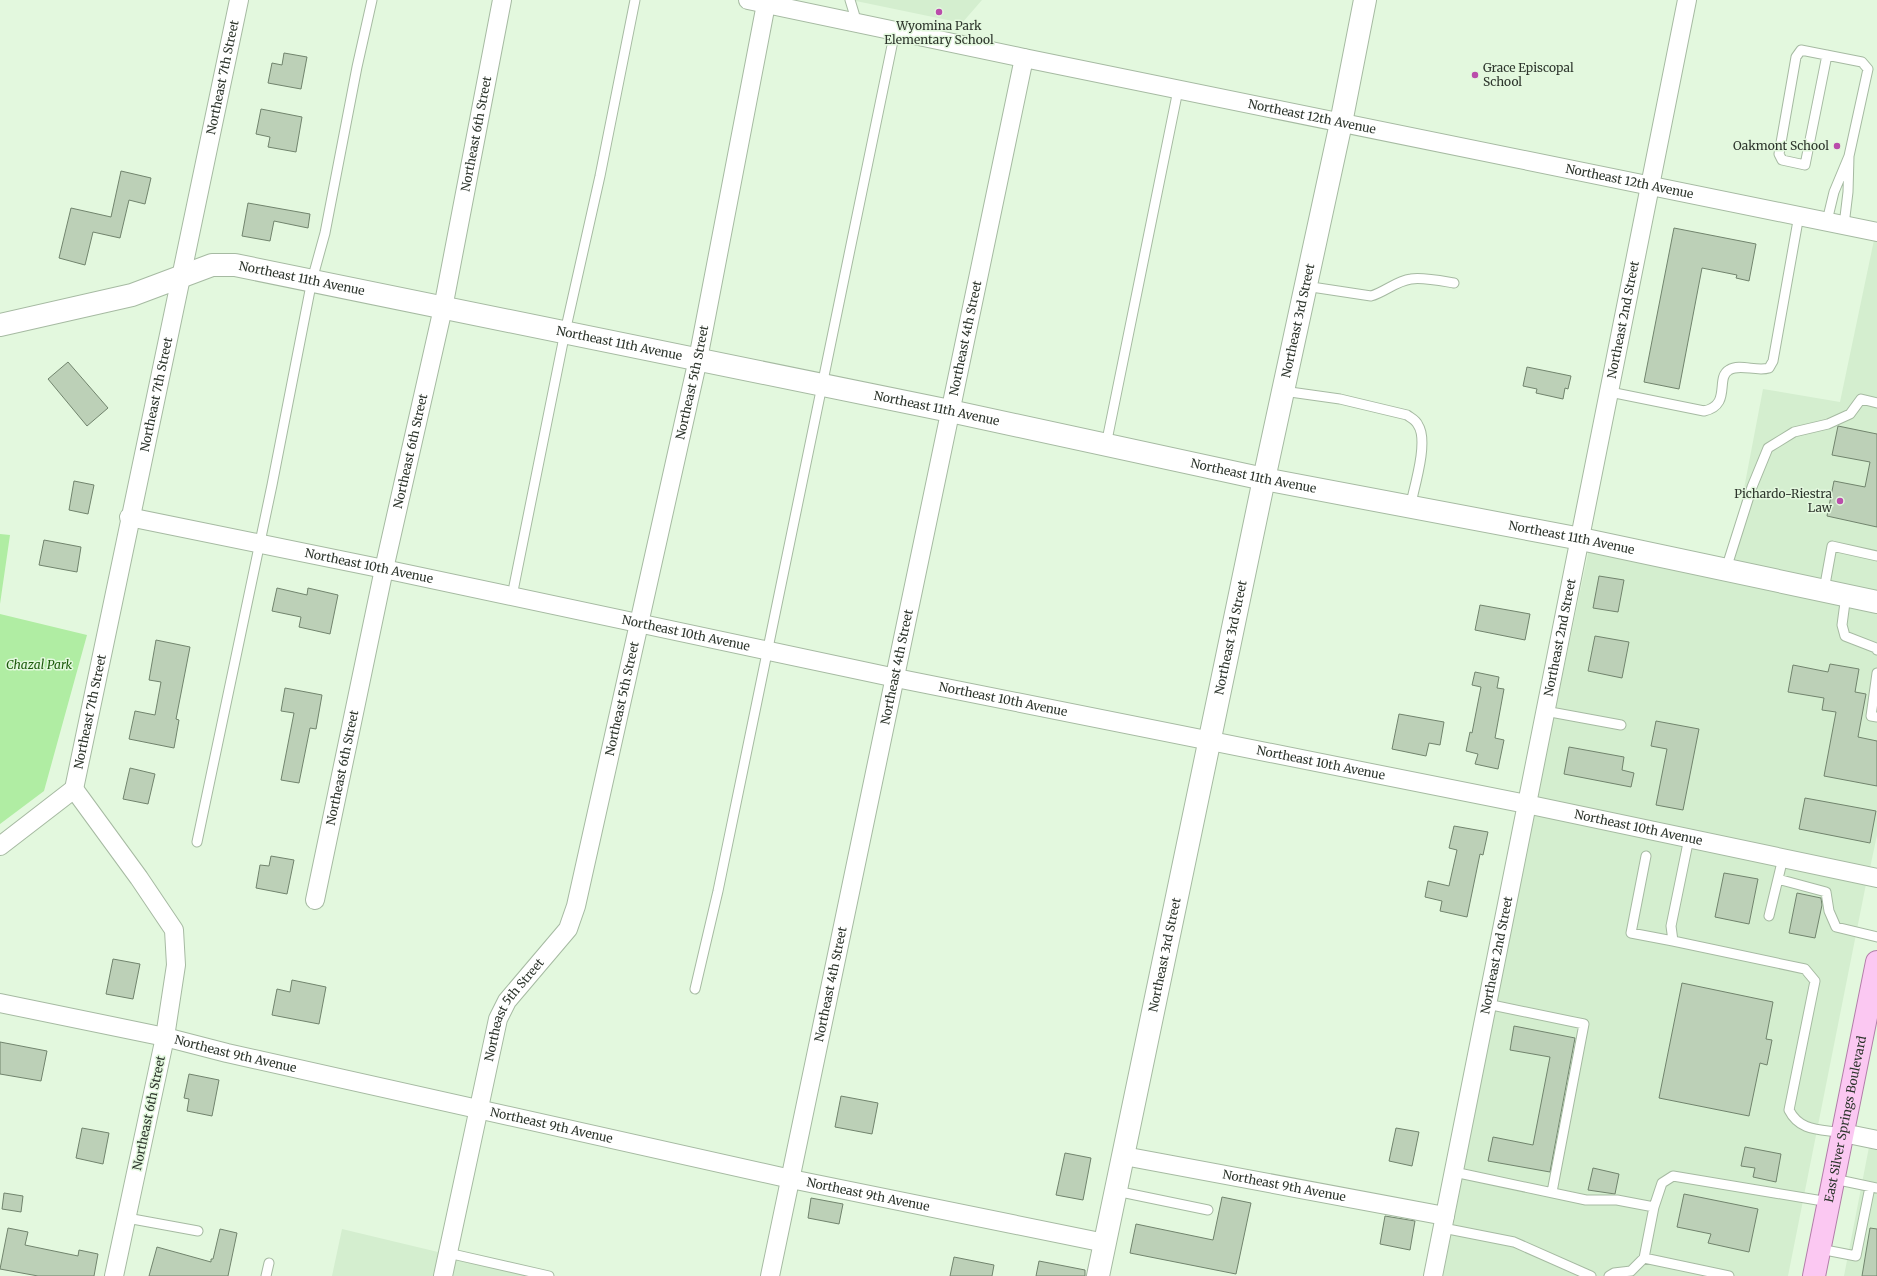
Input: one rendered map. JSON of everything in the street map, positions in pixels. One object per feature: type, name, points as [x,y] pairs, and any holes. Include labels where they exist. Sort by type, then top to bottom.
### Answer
[{"type":"main road","name":"East Silver Springs Boulevard","points":[[1814,1276],[1877,962]]},
{"type":"street","points":[[238,5],[252,0]]},
{"type":"street","name":"Northeast 6th Street","points":[[315,900],[384,569],[443,308],[502,0]]},
{"type":"street","name":"Northeast 12th Avenue","points":[[748,0],[1178,90],[1877,232]]},
{"type":"street","name":"Northeast 3rd Street","points":[[1098,1276],[1264,479],[1341,123],[1365,0]]},
{"type":"street","name":"Northeast 2nd Street","points":[[1433,1276],[1526,804],[1581,539],[1687,0]]},
{"type":"street","name":"Northeast 5th Street","points":[[443,1276],[498,1019],[507,1001],[568,928],[576,906],[698,359],[766,4]]},
{"type":"street","name":"Northeast 7th Street","points":[[74,789],[129,517],[238,5]]},
{"type":"street","name":"Northeast 4th Street","points":[[770,1276],[896,678],[1024,58]]},
{"type":"street","name":"Northeast 11th Avenue","points":[[0,325],[132,295],[212,265],[235,265],[821,384],[1264,479],[1581,539],[1877,602]]},
{"type":"street","name":"Northeast 10th Avenue","points":[[129,517],[259,542],[896,678],[1526,804],[1877,878]]},
{"type":"street","points":[[0,846],[74,789]]},
{"type":"street","name":"Northeast 6th Street","points":[[74,789],[139,878],[174,930],[176,964],[165,1037],[114,1276]]},
{"type":"street","name":"Northeast 9th Avenue","points":[[0,1003],[165,1037],[227,1053],[480,1108],[791,1179],[1105,1243]]},
{"type":"street","points":[[1843,1133],[1877,1140]]},
{"type":"street","name":"Northeast 9th Avenue","points":[[1124,1156],[1444,1222]]},
{"type":"lane","points":[[197,842],[272,485],[312,280],[325,234],[356,67],[372,0]]},
{"type":"lane","points":[[512,596],[565,332],[600,176],[635,0]]},
{"type":"lane","points":[[850,0],[857,23]]},
{"type":"lane","points":[[695,989],[718,891],[821,384],[895,31]]},
{"type":"lane","points":[[1827,55],[1806,165],[1782,160],[1779,154],[1796,57],[1801,50],[1827,55],[1862,62],[1868,69],[1849,156],[1834,192],[1835,223]]},
{"type":"lane","points":[[1106,445],[1178,90]]},
{"type":"lane","points":[[1835,223],[1848,192],[1849,156]]},
{"type":"lane","points":[[1610,392],[1704,411],[1712,410],[1719,403],[1725,374],[1729,370],[1738,368],[1761,371],[1769,368],[1773,361],[1799,216]]},
{"type":"lane","points":[[1305,286],[1371,296],[1381,293],[1398,283],[1412,278],[1454,282]]},
{"type":"lane","points":[[1283,391],[1347,400],[1406,415],[1414,420],[1421,430],[1422,447],[1410,507]]},
{"type":"lane","points":[[1726,569],[1752,487],[1768,448],[1794,432],[1828,424],[1850,414],[1862,399],[1877,403]]},
{"type":"lane","points":[[1824,590],[1832,546],[1877,556]]},
{"type":"lane","points":[[1846,595],[1842,625],[1845,636],[1876,648],[1877,650]]},
{"type":"lane","points":[[1877,673],[1871,716],[1877,717]]},
{"type":"lane","points":[[1545,711],[1621,725]]},
{"type":"lane","points":[[1672,941],[1671,926],[1689,838]]},
{"type":"lane","points":[[1646,856],[1631,933],[1805,969],[1815,981],[1789,1110],[1794,1120],[1804,1127],[1843,1133]]},
{"type":"lane","points":[[1769,916],[1783,858]]},
{"type":"lane","points":[[1778,879],[1826,892],[1829,911],[1836,927],[1877,937]]},
{"type":"lane","points":[[1487,1004],[1584,1024],[1552,1192]]},
{"type":"lane","points":[[1454,1172],[1586,1200],[1617,1200],[1654,1207]]},
{"type":"lane","points":[[1609,1276],[1614,1273],[1631,1271],[1644,1258],[1654,1207],[1662,1183],[1673,1176],[1829,1202]]},
{"type":"lane","points":[[1820,1249],[1856,1256],[1874,1188],[1834,1179]]},
{"type":"lane","points":[[1116,1191],[1208,1210]]},
{"type":"lane","points":[[127,1218],[198,1231]]},
{"type":"lane","points":[[1444,1222],[1514,1242],[1591,1276]]},
{"type":"lane","points":[[448,1253],[549,1276]]},
{"type":"lane","points":[[1644,1258],[1729,1276]]},
{"type":"lane","points":[[266,1276],[269,1263]]},
{"type":"shaded area","name":"Wyomina Park Elementary School","points":[[851,0],[982,0],[962,23]]},
{"type":"shaded area","points":[[1874,240],[1877,240],[1877,593],[1730,562],[1763,389],[1840,402]]},
{"type":"shaded area","points":[[1589,549],[1877,610],[1877,835],[1870,868],[1537,797]]},
{"type":"shaded area","points":[[1534,813],[1866,884],[1788,1276],[1443,1276]]},
{"type":"shaded area","points":[[1869,1147],[1877,1148],[1877,1276],[1844,1276]]},
{"type":"shaded area","points":[[342,1229],[438,1252],[434,1276],[332,1276]]},
{"type":"shaded area","points":[[456,1256],[539,1276],[453,1276]]},
{"type":"green space","points":[[0,534],[10,535],[0,604]]},
{"type":"green space","name":"Chazal Park","points":[[0,614],[87,635],[44,791],[0,824]]},
{"type":"building","points":[[284,53],[307,57],[301,89],[268,83],[272,63],[282,65]]},
{"type":"building","points":[[261,109],[302,117],[296,152],[268,147],[270,137],[256,134]]},
{"type":"building","points":[[121,171],[151,178],[145,204],[129,200],[120,238],[93,232],[85,265],[59,258],[71,208],[111,217]]},
{"type":"building","points":[[248,203],[310,214],[308,228],[274,221],[270,241],[242,236]]},
{"type":"building","points":[[1674,228],[1756,244],[1749,281],[1736,278],[1737,275],[1702,268],[1679,389],[1644,382]]},
{"type":"building","points":[[68,362],[108,408],[87,426],[48,379]]},
{"type":"building","points":[[1527,367],[1571,376],[1568,389],[1565,388],[1563,399],[1536,393],[1537,389],[1523,386]]},
{"type":"building","points":[[1838,426],[1877,434],[1877,527],[1827,516],[1834,481],[1865,487],[1870,462],[1832,455]]},
{"type":"building","points":[[74,481],[94,485],[88,514],[69,510]]},
{"type":"building","points":[[44,540],[81,547],[77,572],[39,565]]},
{"type":"building","points":[[1599,576],[1624,580],[1618,612],[1593,608]]},
{"type":"building","points":[[277,588],[307,595],[308,588],[338,595],[330,634],[299,627],[301,617],[272,611]]},
{"type":"building","points":[[1480,605],[1530,614],[1525,640],[1475,630]]},
{"type":"building","points":[[1595,636],[1629,642],[1622,678],[1588,671]]},
{"type":"building","points":[[156,640],[190,647],[176,719],[179,720],[174,748],[129,739],[135,711],[155,715],[161,682],[149,680]]},
{"type":"building","points":[[1830,664],[1859,669],[1855,692],[1866,694],[1858,737],[1877,741],[1877,786],[1824,776],[1836,712],[1822,710],[1824,698],[1788,692],[1793,665],[1828,672]]},
{"type":"building","points":[[1475,672],[1499,677],[1497,688],[1504,689],[1495,738],[1504,740],[1498,769],[1475,764],[1478,754],[1466,751],[1470,732],[1472,733],[1481,687],[1472,685]]},
{"type":"building","points":[[285,688],[322,695],[316,729],[310,728],[299,783],[281,780],[294,713],[281,711]]},
{"type":"building","points":[[1399,714],[1444,722],[1440,745],[1429,743],[1426,756],[1392,749]]},
{"type":"building","points":[[1656,721],[1699,729],[1683,810],[1656,805],[1667,749],[1651,746]]},
{"type":"building","points":[[1569,747],[1624,757],[1622,770],[1634,773],[1631,787],[1564,774]]},
{"type":"building","points":[[130,768],[155,774],[148,804],[123,799]]},
{"type":"building","points":[[1805,798],[1876,811],[1870,843],[1799,829]]},
{"type":"building","points":[[1454,826],[1488,832],[1483,855],[1480,854],[1467,917],[1440,911],[1442,901],[1425,897],[1428,881],[1449,886],[1457,850],[1449,848]]},
{"type":"building","points":[[271,856],[294,860],[287,894],[256,888],[260,865],[269,866]]},
{"type":"building","points":[[1724,873],[1758,879],[1749,924],[1715,917]]},
{"type":"building","points":[[1797,893],[1821,898],[1822,905],[1815,938],[1789,933]]},
{"type":"building","points":[[113,959],[140,964],[133,999],[106,994]]},
{"type":"building","points":[[292,980],[326,987],[319,1024],[272,1015],[277,989],[290,992]]},
{"type":"building","points":[[1682,983],[1773,1002],[1766,1039],[1772,1040],[1767,1065],[1760,1063],[1749,1116],[1659,1098]]},
{"type":"building","points":[[1514,1026],[1575,1038],[1550,1172],[1488,1161],[1493,1137],[1533,1145],[1550,1057],[1510,1050]]},
{"type":"building","points":[[0,1042],[47,1051],[41,1081],[0,1074]]},
{"type":"building","points":[[189,1074],[219,1080],[212,1116],[187,1111],[189,1099],[184,1098]]},
{"type":"building","points":[[841,1096],[878,1103],[872,1134],[835,1127]]},
{"type":"building","points":[[82,1128],[109,1133],[103,1164],[76,1158]]},
{"type":"building","points":[[1396,1128],[1419,1132],[1412,1166],[1389,1161]]},
{"type":"building","points":[[1745,1147],[1781,1154],[1776,1182],[1753,1177],[1755,1168],[1741,1166]]},
{"type":"building","points":[[1065,1153],[1091,1158],[1083,1200],[1056,1195]]},
{"type":"building","points":[[1593,1168],[1619,1174],[1615,1194],[1588,1190]]},
{"type":"building","points":[[4,1193],[23,1196],[21,1212],[2,1209]]},
{"type":"building","points":[[1684,1194],[1758,1209],[1749,1252],[1708,1243],[1711,1234],[1677,1227]]},
{"type":"building","points":[[1222,1197],[1251,1203],[1236,1274],[1130,1253],[1136,1224],[1213,1240]]},
{"type":"building","points":[[811,1198],[843,1204],[839,1224],[808,1218]]},
{"type":"building","points":[[1385,1216],[1415,1221],[1410,1250],[1380,1244]]},
{"type":"building","points":[[8,1228],[28,1232],[25,1245],[78,1256],[79,1250],[98,1254],[94,1276],[38,1276],[0,1269]]},
{"type":"building","points":[[1870,1228],[1877,1229],[1877,1276],[1862,1276]]},
{"type":"building","points":[[220,1229],[237,1233],[228,1276],[149,1276],[157,1247],[211,1262]]},
{"type":"building","points":[[954,1257],[994,1265],[992,1276],[950,1276]]},
{"type":"building","points":[[1039,1261],[1085,1270],[1085,1276],[1036,1276]]},
{"type":"place","name":"Wyomina Park Elementary School","points":[[939,12]]},
{"type":"place","name":"Grace Episcopal School","points":[[1475,75]]},
{"type":"place","name":"Oakmont School","points":[[1837,146]]},
{"type":"place","name":"Pichardo-Riestra Law","points":[[1840,501]]}]
